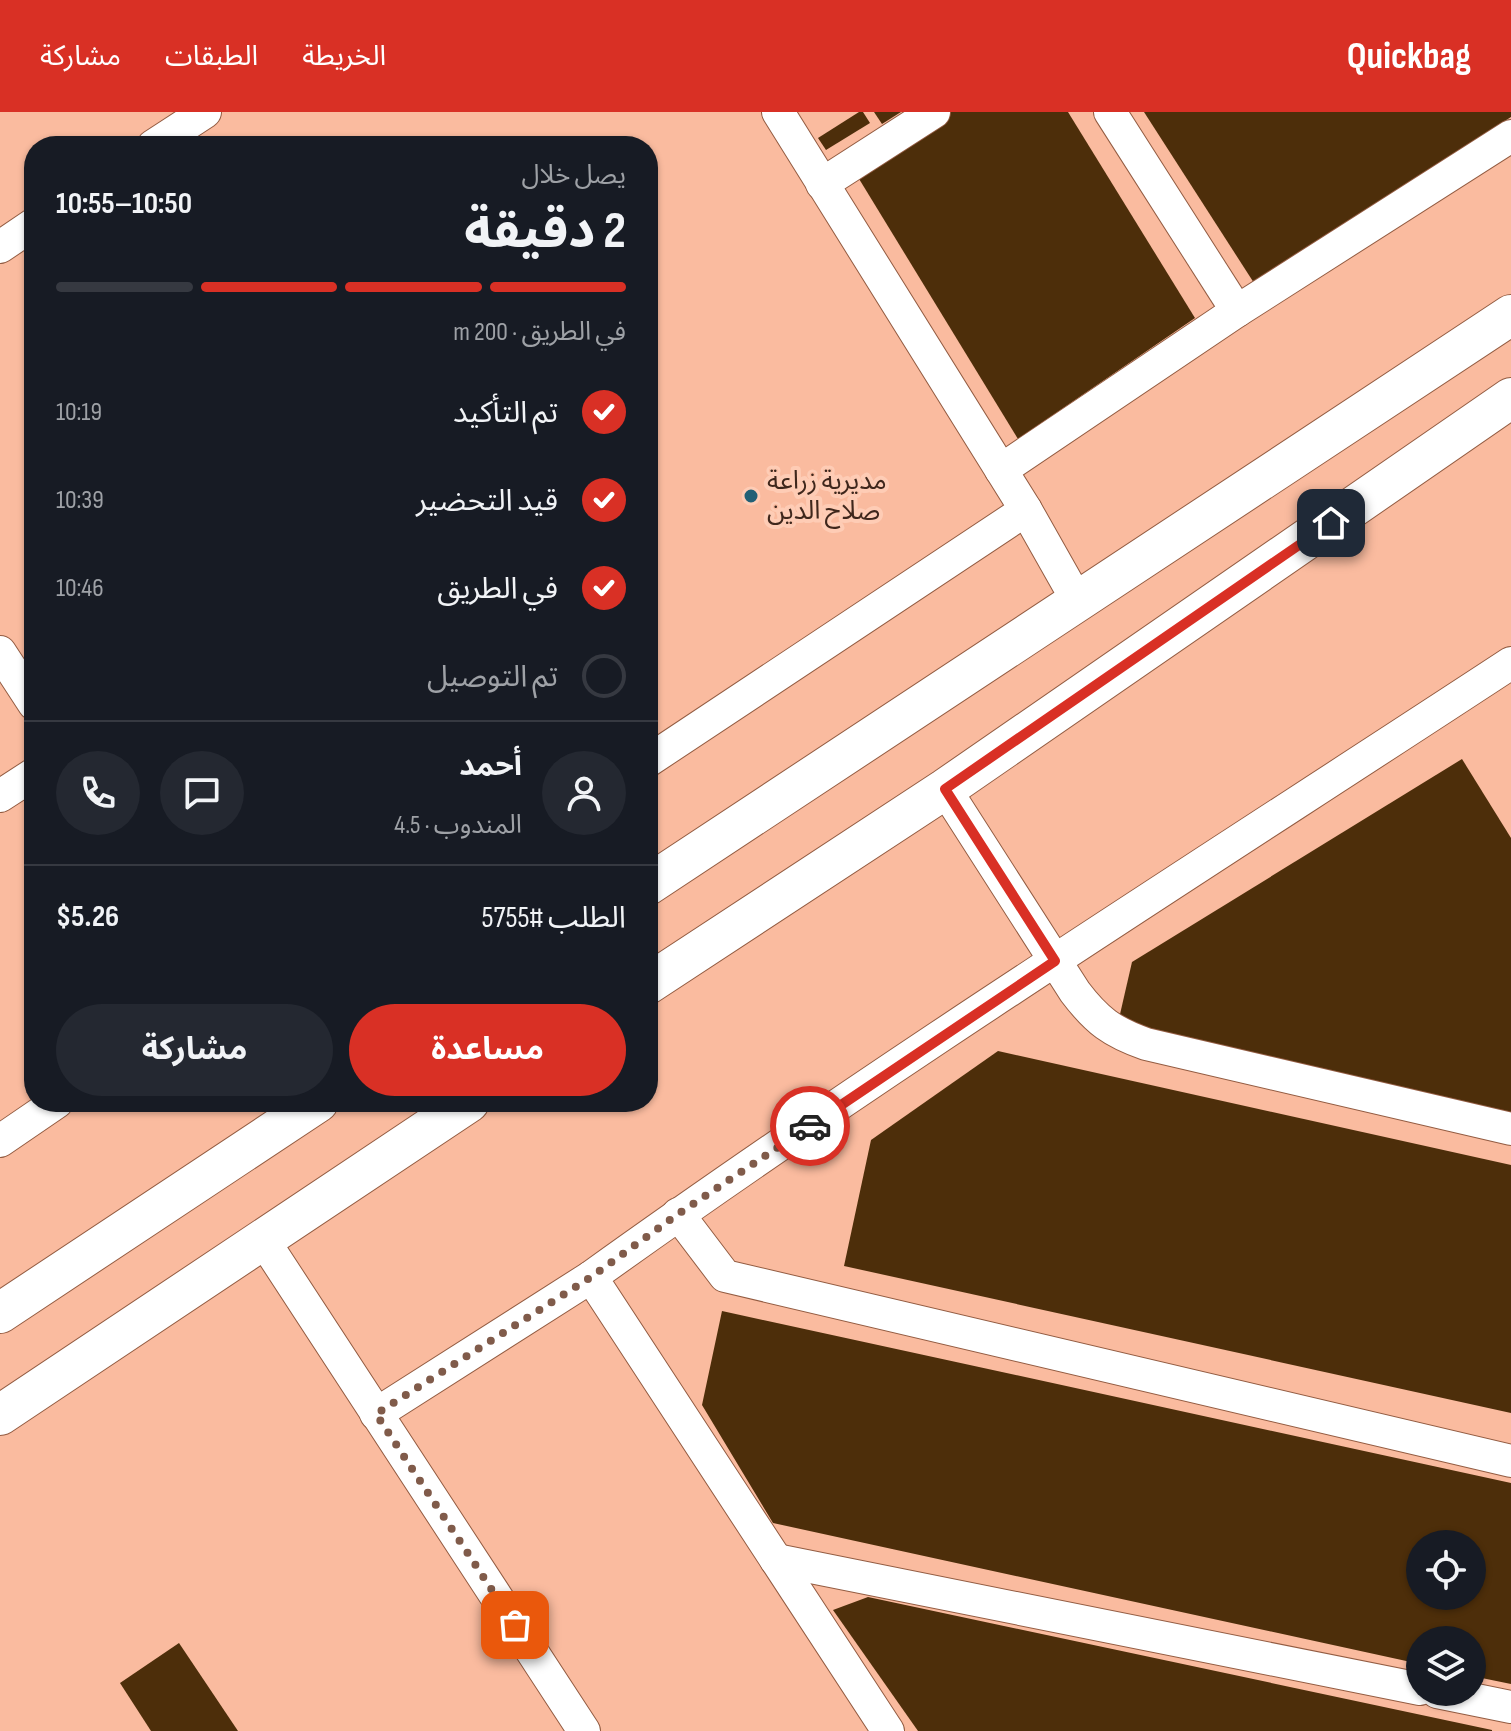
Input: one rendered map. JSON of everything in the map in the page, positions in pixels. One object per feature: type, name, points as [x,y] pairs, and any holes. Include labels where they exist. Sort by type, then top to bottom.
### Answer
[{"type":"main road","points":[[658,878],[1511,315]]},
{"type":"main road","points":[[658,977],[945,789],[1511,398]]},
{"type":"main road","points":[[0,1313],[303,1112]]},
{"type":"main road","points":[[0,1415],[454,1112]]},
{"type":"street","points":[[168,136],[205,112]]},
{"type":"street","points":[[778,112],[1026,510],[1078,602]]},
{"type":"street","points":[[822,184],[934,112]]},
{"type":"street","points":[[1110,112],[1237,311]]},
{"type":"street","points":[[1001,470],[1237,311],[1511,136]]},
{"type":"street","points":[[0,247],[24,231]]},
{"type":"street","points":[[658,754],[1026,510]]},
{"type":"street","points":[[0,652],[24,689]]},
{"type":"street","points":[[376,1414],[591,1277],[678,1214],[1055,961],[1511,663]]},
{"type":"street","points":[[0,796],[24,780]]},
{"type":"street","points":[[945,789],[1093,1016],[1118,1034],[1146,1044],[1511,1129]]},
{"type":"street","points":[[0,1141],[42,1112]]},
{"type":"street","points":[[678,1214],[725,1276],[1511,1461]]},
{"type":"street","points":[[262,1238],[584,1731]]},
{"type":"street","points":[[591,1277],[888,1731]]},
{"type":"street","points":[[776,1560],[1406,1686]]},
{"type":"street","points":[[1486,1702],[1511,1707]]},
{"type":"building","points":[[863,112],[870,123],[826,150],[818,138]]},
{"type":"building","points":[[874,112],[901,112],[882,124]]},
{"type":"building","points":[[942,112],[1068,112],[1195,318],[1018,439],[853,169]]},
{"type":"building","points":[[1144,112],[1511,112],[1511,117],[1254,283]]},
{"type":"building","points":[[1462,759],[1511,838],[1511,1116],[1118,1023],[1132,962]]},
{"type":"building","points":[[998,1051],[1511,1165],[1511,1413],[844,1266],[871,1140]]},
{"type":"building","points":[[722,1311],[1511,1483],[1511,1684],[1486,1679],[1486,1626],[1406,1626],[1406,1661],[773,1523],[702,1405]]},
{"type":"building","points":[[868,1597],[1492,1731],[918,1731],[833,1610]]},
{"type":"building","points":[[179,1643],[238,1731],[151,1731],[120,1683]]},
{"type":"way so far","points":[[515,1625],[376,1414],[591,1277],[678,1214],[810,1126]]},
{"type":"place","name":"مديرية زراعة صلاح الدين","points":[[751,496]]},
{"type":"route","points":[[810,1126],[1055,961],[945,789],[1331,523]]}]
